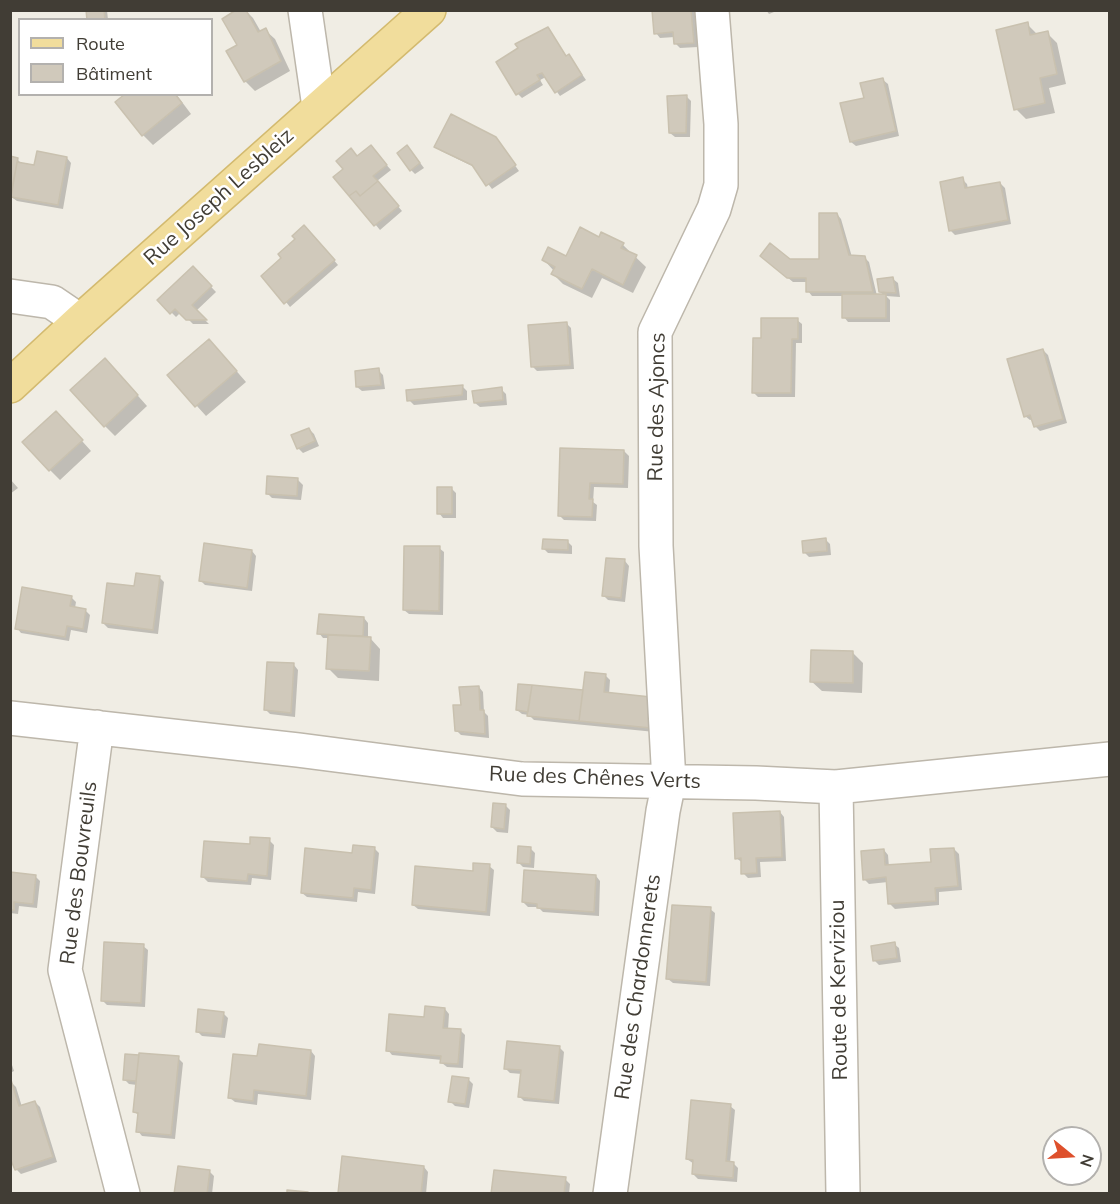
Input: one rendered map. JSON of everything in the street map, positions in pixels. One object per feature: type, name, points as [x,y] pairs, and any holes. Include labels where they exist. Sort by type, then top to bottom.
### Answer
[{"type":"main road","name":"Rue Joseph Lesbleiz","points":[[10,386],[429,10]]},
{"type":"street","points":[[305,10],[319,107]]},
{"type":"street","name":"Rue des Ajoncs","points":[[669,782],[657,546],[654,332],[714,209],[721,185],[721,124],[712,10]]},
{"type":"street","points":[[10,296],[52,302],[80,321]]},
{"type":"street","name":"Rue des Chênes Verts","points":[[10,718],[97,726],[522,779],[756,783],[836,787],[1110,759]]},
{"type":"street","name":"Rue des Bouvreuils","points":[[97,726],[65,970],[123,1194]]},
{"type":"street","name":"Rue des Chardonnerets","points":[[610,1194],[658,845],[669,782]]},
{"type":"street","name":"Route de Kerviziou","points":[[836,787],[843,1194]]},
{"type":"building","points":[[86,10],[104,10],[105,18],[87,18]]},
{"type":"building","points":[[236,10],[246,10],[258,32],[266,28],[281,61],[244,82],[226,51],[237,45],[222,19]]},
{"type":"building","points":[[652,10],[691,10],[694,43],[674,44],[673,32],[654,34]]},
{"type":"building","points":[[1028,22],[1030,35],[1048,31],[1057,74],[1040,78],[1045,103],[1014,110],[996,30]]},
{"type":"building","points":[[548,27],[566,56],[569,54],[582,75],[555,93],[542,73],[537,75],[540,80],[516,95],[496,62],[518,48],[515,44]]},
{"type":"building","points":[[883,78],[896,131],[850,142],[840,103],[864,98],[860,83]]},
{"type":"building","points":[[687,95],[686,133],[669,133],[667,96]]},
{"type":"building","points":[[122,96],[177,96],[182,103],[142,136],[115,102]]},
{"type":"building","points":[[451,114],[496,137],[516,165],[486,186],[472,165],[434,147]]},
{"type":"building","points":[[371,145],[387,165],[373,176],[378,181],[360,196],[356,191],[349,196],[333,177],[343,169],[336,161],[351,148],[357,156]]},
{"type":"building","points":[[407,145],[420,163],[410,171],[397,153]]},
{"type":"building","points":[[37,151],[67,157],[58,205],[11,197],[17,162],[34,165]]},
{"type":"building","points":[[10,156],[18,158],[11,193],[10,193]]},
{"type":"building","points":[[963,177],[965,188],[1000,182],[1008,220],[949,231],[940,182]]},
{"type":"building","points":[[378,181],[399,206],[374,226],[349,196],[356,191],[360,196]]},
{"type":"building","points":[[819,213],[837,213],[849,255],[865,256],[873,292],[806,292],[806,278],[787,278],[760,256],[770,243],[790,259],[819,259]]},
{"type":"building","points":[[304,225],[335,260],[284,304],[261,276],[281,258],[278,254],[295,239],[292,236]]},
{"type":"building","points":[[580,227],[599,237],[601,232],[624,243],[621,248],[637,255],[623,285],[592,269],[582,289],[551,274],[555,267],[542,260],[548,247],[566,256]]},
{"type":"building","points":[[193,266],[212,286],[192,305],[207,320],[186,320],[175,309],[170,314],[157,300]]},
{"type":"building","points":[[893,277],[896,293],[879,292],[877,279]]},
{"type":"building","points":[[842,294],[886,294],[886,318],[842,318]]},
{"type":"building","points":[[761,318],[798,318],[798,339],[792,339],[791,393],[752,393],[753,338],[761,338]]},
{"type":"building","points":[[567,322],[570,365],[531,367],[528,325]]},
{"type":"building","points":[[209,339],[237,371],[195,407],[167,375]]},
{"type":"building","points":[[1043,349],[1063,419],[1034,427],[1030,415],[1024,417],[1007,359]]},
{"type":"building","points":[[105,358],[138,395],[104,427],[70,390]]},
{"type":"building","points":[[379,368],[381,385],[356,387],[355,371]]},
{"type":"building","points":[[463,385],[462,395],[407,401],[406,390]]},
{"type":"building","points":[[502,387],[503,400],[474,403],[472,391]]},
{"type":"building","points":[[56,411],[83,440],[49,471],[22,442]]},
{"type":"building","points":[[309,428],[315,441],[297,449],[291,435]]},
{"type":"building","points":[[560,448],[624,450],[623,484],[590,483],[589,499],[593,499],[592,517],[558,516]]},
{"type":"building","points":[[267,476],[298,478],[297,496],[266,494]]},
{"type":"building","points":[[437,487],[452,487],[452,514],[437,514]]},
{"type":"building","points":[[826,538],[827,551],[803,553],[802,541]]},
{"type":"building","points":[[543,539],[568,540],[568,550],[542,549]]},
{"type":"building","points":[[204,543],[252,550],[247,588],[199,581]]},
{"type":"building","points":[[404,546],[440,546],[439,611],[403,610]]},
{"type":"building","points":[[606,558],[625,559],[621,598],[602,596]]},
{"type":"building","points":[[136,573],[160,576],[153,630],[102,623],[107,583],[134,586]]},
{"type":"building","points":[[22,587],[72,596],[70,606],[86,609],[83,629],[67,626],[65,637],[15,629]]},
{"type":"building","points":[[319,614],[364,617],[363,636],[317,634]]},
{"type":"building","points":[[328,635],[371,637],[369,671],[326,669]]},
{"type":"building","points":[[811,650],[853,651],[853,683],[810,682]]},
{"type":"building","points":[[267,662],[294,663],[291,713],[264,710]]},
{"type":"building","points":[[585,672],[606,674],[604,692],[651,697],[651,728],[579,721]]},
{"type":"building","points":[[518,684],[532,685],[528,712],[516,710]]},
{"type":"building","points":[[532,685],[583,690],[579,721],[527,716]]},
{"type":"building","points":[[479,686],[480,710],[484,710],[485,734],[455,731],[453,705],[461,705],[459,687]]},
{"type":"building","points":[[493,803],[506,804],[504,829],[491,827]]},
{"type":"building","points":[[780,811],[782,857],[756,858],[757,873],[741,874],[741,858],[735,859],[733,813]]},
{"type":"building","points":[[250,837],[270,838],[267,876],[248,874],[247,881],[201,877],[204,841],[250,844]]},
{"type":"building","points":[[353,845],[375,847],[371,890],[354,888],[353,898],[301,893],[305,848],[352,853]]},
{"type":"building","points":[[518,846],[531,847],[530,864],[517,863]]},
{"type":"building","points":[[954,848],[958,886],[935,888],[936,901],[888,904],[886,877],[863,880],[861,851],[884,849],[885,865],[931,862],[930,849]]},
{"type":"building","points":[[473,863],[490,864],[486,912],[412,905],[415,866],[473,871]]},
{"type":"building","points":[[524,870],[596,875],[594,912],[537,908],[537,904],[522,902]]},
{"type":"building","points":[[10,872],[36,875],[33,904],[14,902],[14,910],[10,910]]},
{"type":"building","points":[[672,905],[711,907],[706,982],[666,979]]},
{"type":"building","points":[[104,942],[144,944],[141,1003],[101,1001]]},
{"type":"building","points":[[895,942],[897,958],[873,961],[871,946]]},
{"type":"building","points":[[425,1006],[445,1008],[443,1028],[461,1029],[458,1064],[440,1063],[441,1056],[386,1051],[389,1014],[424,1017]]},
{"type":"building","points":[[198,1009],[224,1012],[221,1034],[196,1032]]},
{"type":"building","points":[[507,1041],[560,1046],[554,1101],[518,1097],[521,1070],[504,1069]]},
{"type":"building","points":[[259,1044],[311,1050],[306,1096],[254,1090],[253,1101],[228,1098],[233,1054],[257,1056]]},
{"type":"building","points":[[139,1053],[179,1056],[171,1135],[136,1132],[138,1113],[133,1112]]},
{"type":"building","points":[[125,1054],[139,1055],[136,1081],[123,1080]]},
{"type":"building","points":[[452,1076],[469,1078],[465,1104],[448,1102]]},
{"type":"building","points":[[11,1080],[19,1106],[35,1101],[53,1157],[15,1170],[10,1158]]},
{"type":"building","points":[[691,1100],[731,1104],[726,1161],[734,1162],[733,1178],[692,1174],[693,1160],[686,1159]]},
{"type":"building","points":[[342,1156],[424,1166],[421,1194],[338,1193]]},
{"type":"building","points":[[178,1166],[210,1170],[207,1194],[174,1194]]},
{"type":"building","points":[[494,1170],[566,1177],[564,1194],[491,1194]]},
{"type":"building","points":[[287,1190],[308,1192],[308,1194],[287,1194]]}]
